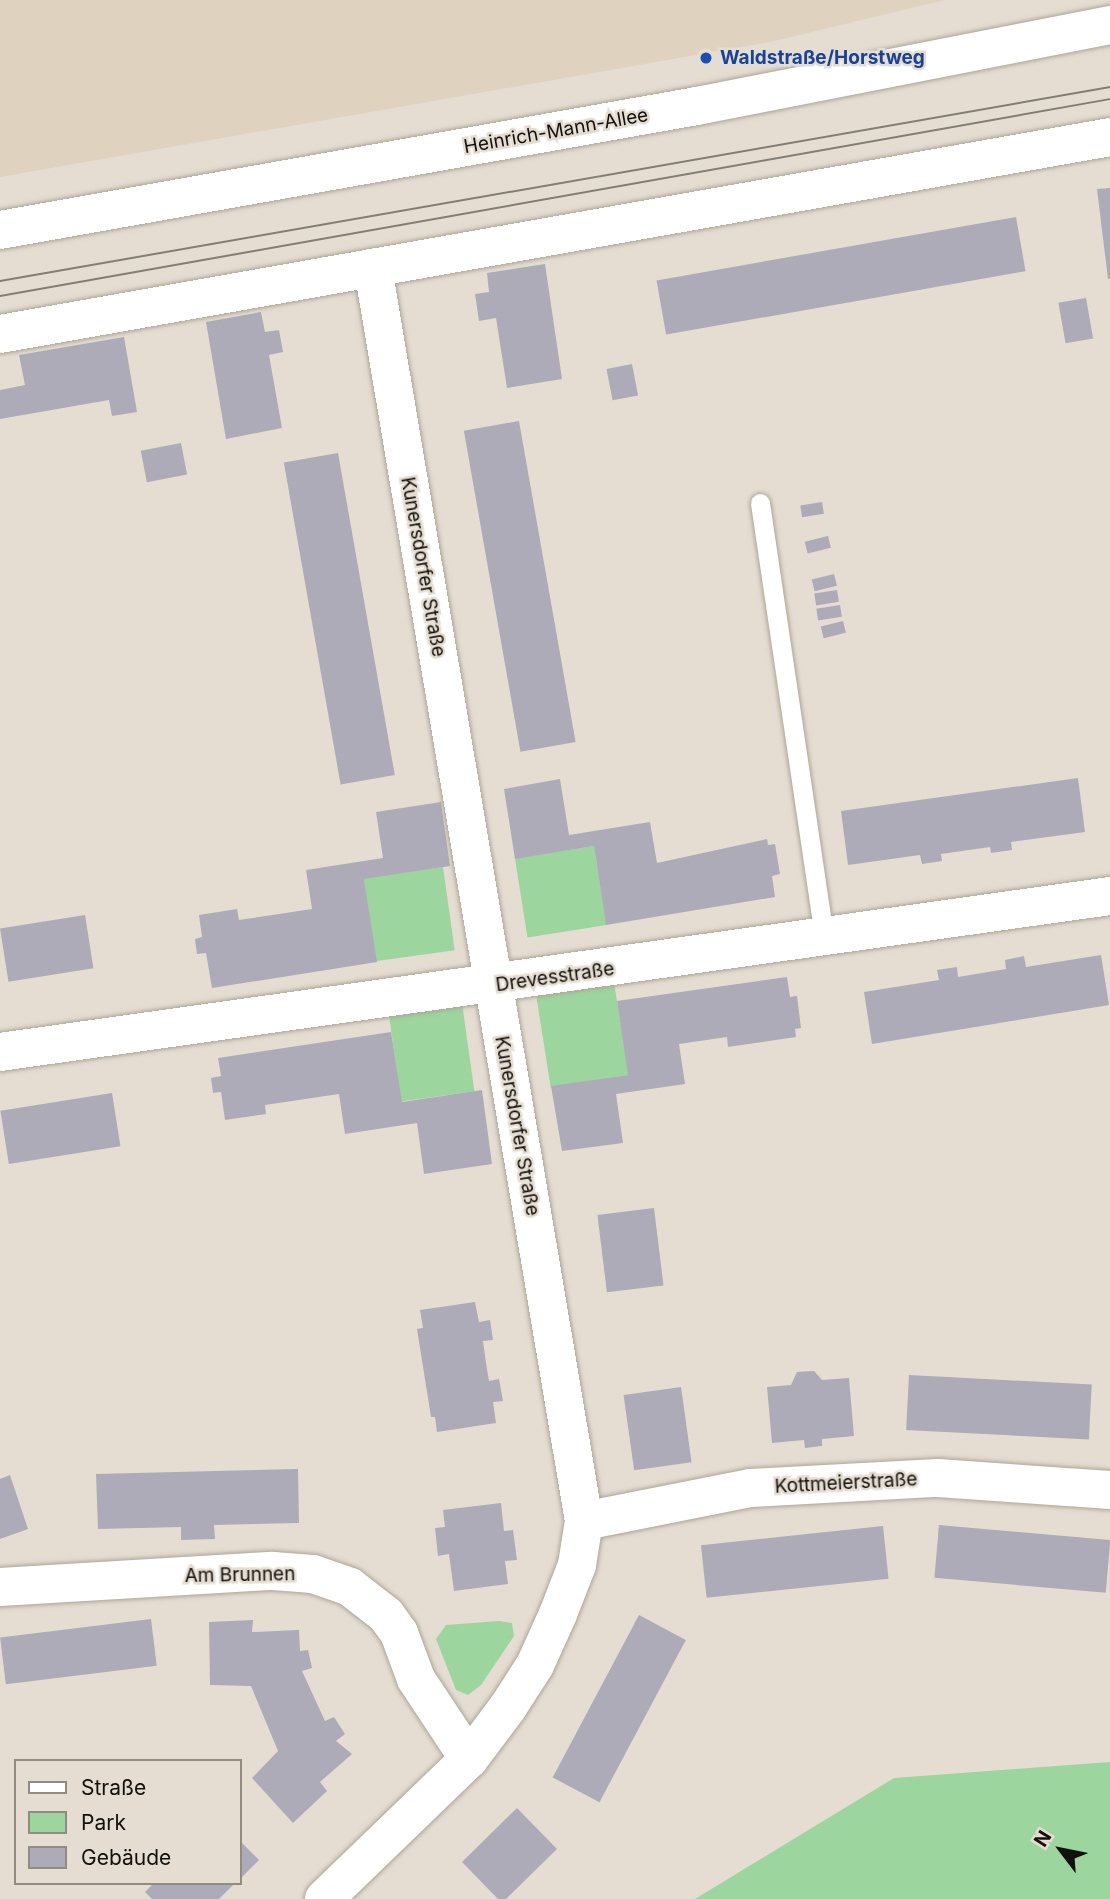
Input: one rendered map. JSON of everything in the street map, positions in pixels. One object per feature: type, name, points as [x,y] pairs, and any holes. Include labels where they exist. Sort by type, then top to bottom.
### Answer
[{"type":"street","name":"Heinrich-Mann-Allee","points":[[0,230],[697,106],[1110,25]]},
{"type":"street","points":[[0,334],[1110,137]]},
{"type":"street","name":"Kunersdorfer Straße","points":[[324,1899],[469,1759],[535,1665],[578,1565],[584,1521],[373,268]]},
{"type":"street","name":"Drevesstraße","points":[[0,1052],[494,986],[1110,896]]},
{"type":"street","name":"Kottmeierstraße","points":[[584,1521],[751,1488],[938,1478],[1110,1490]]},
{"type":"street","name":"Am Brunnen","points":[[0,1587],[260,1572],[313,1574],[350,1587],[386,1615],[399,1633],[416,1679],[469,1759]]},
{"type":"lane","points":[[760,503],[824,938]]},
{"type":"shaded area","points":[[0,0],[945,0],[770,42],[0,177]]},
{"type":"green space","points":[[594,846],[607,925],[527,938],[515,859]]},
{"type":"green space","points":[[443,867],[455,950],[375,961],[364,878]]},
{"type":"green space","points":[[614,982],[629,1075],[551,1087],[536,994]]},
{"type":"green space","points":[[462,1003],[474,1091],[401,1101],[389,1013]]},
{"type":"green space","points":[[499,1621],[512,1623],[514,1636],[481,1685],[468,1695],[456,1690],[436,1639],[446,1625]]},
{"type":"green space","points":[[1110,1762],[1110,1899],[695,1899],[894,1778]]},
{"type":"building","points":[[1110,188],[1110,279],[1108,279],[1097,189]]},
{"type":"building","points":[[1016,217],[1026,271],[666,335],[657,280]]},
{"type":"building","points":[[545,264],[562,379],[507,388],[496,318],[479,321],[475,294],[489,292],[487,273]]},
{"type":"building","points":[[1086,298],[1093,338],[1066,343],[1058,303]]},
{"type":"building","points":[[261,312],[265,332],[279,330],[283,352],[269,355],[282,428],[226,439],[206,322]]},
{"type":"building","points":[[124,337],[137,412],[112,416],[109,400],[0,419],[0,390],[25,385],[19,355]]},
{"type":"building","points":[[632,364],[638,395],[613,400],[606,369]]},
{"type":"building","points":[[519,421],[576,742],[520,752],[464,431]]},
{"type":"building","points":[[181,443],[187,474],[147,482],[141,451]]},
{"type":"building","points":[[338,453],[395,775],[341,785],[284,463]]},
{"type":"building","points":[[822,502],[824,514],[802,517],[800,505]]},
{"type":"building","points":[[828,536],[831,548],[808,553],[805,542]]},
{"type":"building","points":[[834,574],[837,586],[815,591],[812,580]]},
{"type":"building","points":[[837,590],[839,602],[816,605],[814,594]]},
{"type":"building","points":[[840,605],[842,617],[818,621],[816,609]]},
{"type":"building","points":[[843,621],[846,633],[824,638],[821,627]]},
{"type":"building","points":[[1078,778],[1085,832],[1011,842],[1012,850],[991,853],[990,847],[941,854],[942,861],[922,864],[920,855],[848,865],[841,811]]},
{"type":"building","points":[[560,779],[569,835],[650,822],[657,863],[767,839],[768,845],[775,844],[780,874],[772,876],[775,897],[606,925],[594,846],[515,859],[504,789]]},
{"type":"building","points":[[441,802],[450,866],[364,879],[377,962],[212,988],[206,953],[197,954],[195,939],[202,937],[199,915],[237,909],[239,920],[312,909],[306,870],[383,858],[376,812]]},
{"type":"building","points":[[85,915],[93,968],[9,982],[0,928]]},
{"type":"building","points":[[1101,955],[1109,1005],[872,1044],[864,992],[939,980],[937,970],[957,967],[958,977],[1006,969],[1005,960],[1024,956],[1026,967]]},
{"type":"building","points":[[787,977],[790,997],[797,996],[801,1028],[795,1029],[796,1037],[728,1047],[727,1037],[679,1044],[685,1084],[616,1094],[623,1143],[562,1151],[551,1086],[628,1075],[617,1001]]},
{"type":"building","points":[[391,1032],[402,1102],[482,1090],[492,1164],[424,1174],[417,1123],[345,1134],[339,1094],[265,1105],[266,1114],[225,1120],[221,1092],[213,1093],[211,1078],[221,1076],[218,1058]]},
{"type":"building","points":[[112,1093],[120,1146],[9,1164],[0,1111]]},
{"type":"building","points":[[654,1208],[664,1285],[607,1292],[597,1215]]},
{"type":"building","points":[[475,1302],[479,1322],[490,1320],[493,1340],[483,1341],[486,1363],[489,1381],[499,1379],[503,1401],[493,1402],[496,1423],[437,1432],[435,1417],[431,1417],[417,1329],[423,1328],[420,1310]]},
{"type":"building","points":[[814,1371],[822,1380],[849,1378],[854,1436],[822,1439],[822,1446],[805,1448],[804,1440],[772,1443],[767,1387],[791,1385],[797,1372]]},
{"type":"building","points":[[909,1375],[1092,1385],[1089,1440],[906,1430]]},
{"type":"building","points":[[681,1387],[692,1462],[634,1470],[624,1395]]},
{"type":"building","points":[[298,1469],[299,1523],[214,1525],[215,1539],[181,1540],[181,1527],[98,1529],[96,1474]]},
{"type":"building","points":[[10,1475],[28,1529],[0,1539],[0,1479]]},
{"type":"building","points":[[501,1503],[504,1531],[513,1530],[517,1560],[505,1561],[508,1584],[454,1591],[449,1554],[438,1556],[435,1528],[445,1527],[443,1510]]},
{"type":"building","points":[[939,1525],[1110,1540],[1106,1593],[934,1578]]},
{"type":"building","points":[[883,1526],[889,1579],[707,1598],[701,1545]]},
{"type":"building","points":[[639,1615],[686,1640],[599,1802],[553,1777]]},
{"type":"building","points":[[151,1619],[157,1666],[6,1684],[0,1638]]},
{"type":"building","points":[[253,1620],[252,1632],[299,1630],[300,1651],[308,1650],[312,1668],[302,1671],[325,1721],[334,1717],[345,1734],[336,1741],[352,1754],[320,1782],[327,1791],[293,1823],[252,1778],[278,1751],[251,1686],[210,1685],[209,1622]]},
{"type":"building","points":[[517,1808],[557,1849],[506,1899],[498,1899],[462,1862]]},
{"type":"building","points":[[242,1843],[259,1860],[242,1877]]},
{"type":"building","points":[[152,1885],[233,1885],[219,1899],[152,1899],[145,1892]]},
{"type":"tram line","points":[[0,281],[1110,87]]},
{"type":"tram line","points":[[0,296],[1110,99]]},
{"type":"place","name":"Waldstraße/Horstweg","points":[[706,58]]}]
